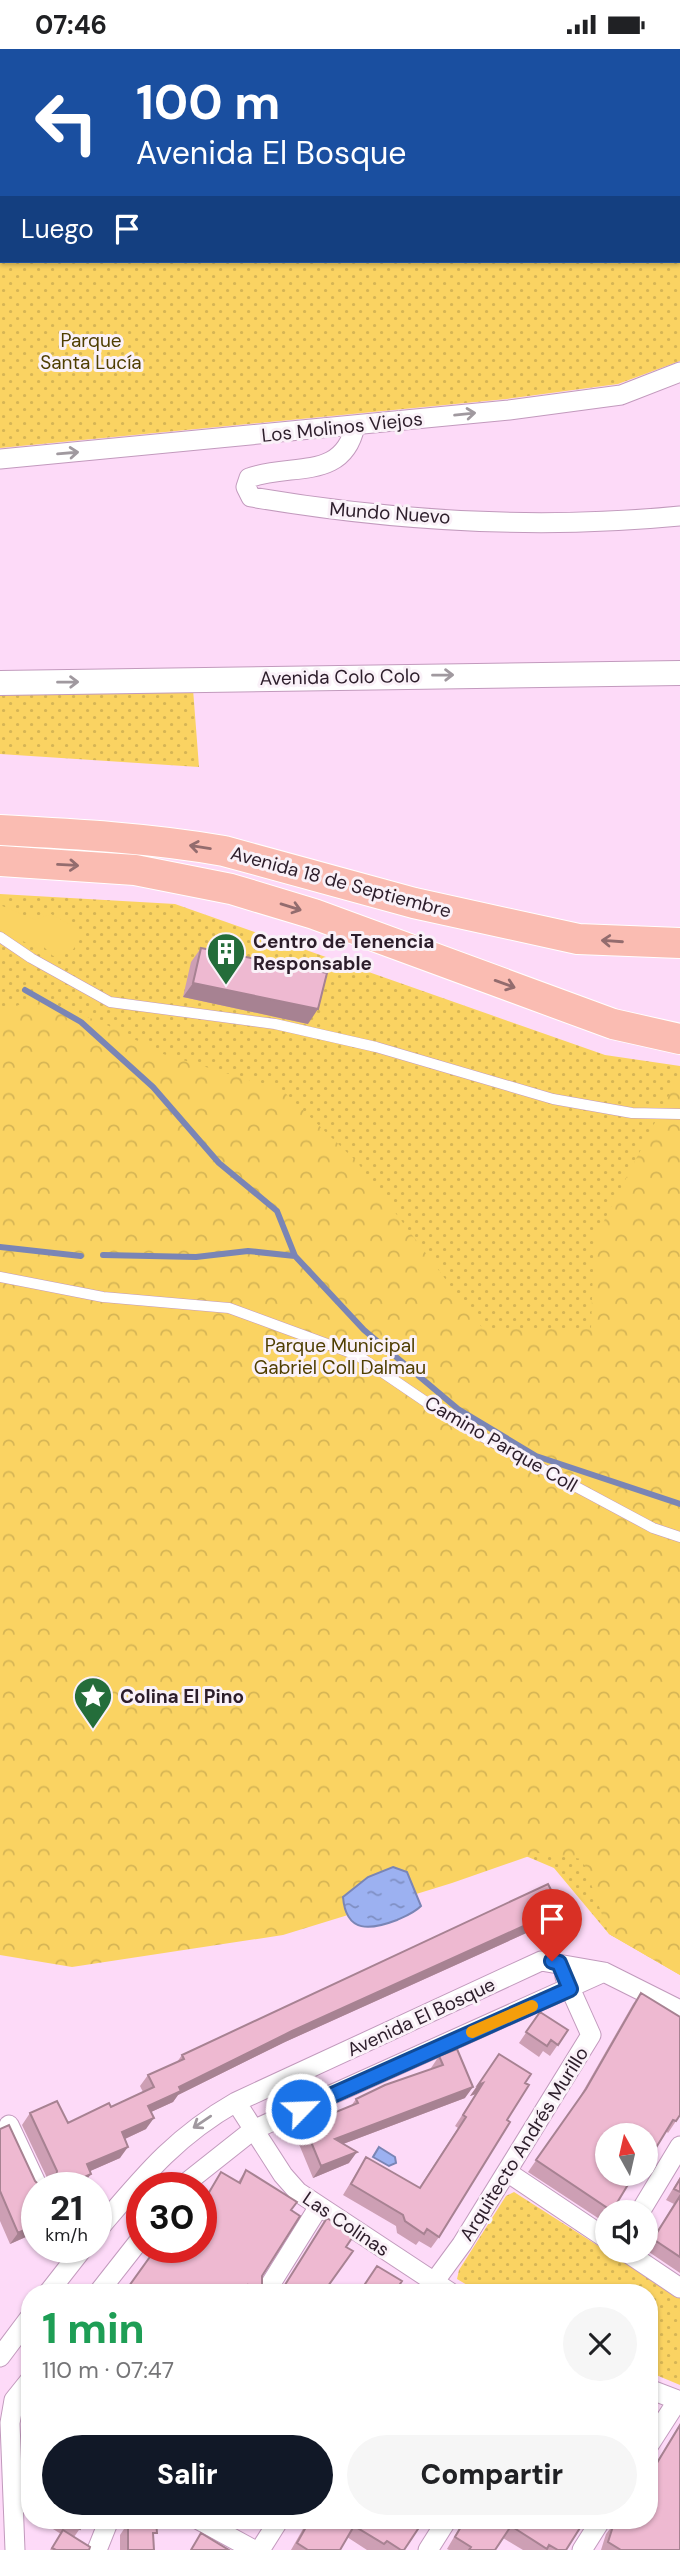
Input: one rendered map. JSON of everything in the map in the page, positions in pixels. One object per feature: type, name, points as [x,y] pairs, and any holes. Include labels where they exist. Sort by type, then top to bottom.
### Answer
[{"type":"main road","name":"Avenida 18 de Septiembre","points":[[0,831],[134,838],[224,851],[414,903],[578,939],[680,943]]},
{"type":"main road","name":"Avenida 18 de Septiembre","points":[[0,861],[135,870],[231,889],[314,914],[613,1024],[680,1039]]},
{"type":"street","name":"Los Molinos Viejos","points":[[0,459],[355,426],[621,395],[680,372]]},
{"type":"street","name":"Mundo Nuevo","points":[[355,426],[351,445],[339,459],[284,472],[265,472],[250,478],[246,487],[251,497],[367,515],[438,517],[529,525],[680,516]]},
{"type":"street","name":"Avenida Colo Colo","points":[[0,683],[680,673]]},
{"type":"street","name":"Avenida El Bosque","points":[[112,2214],[171,2146],[199,2123],[236,2102],[541,1961],[604,1972],[680,2010]]},
{"type":"street","points":[[552,1961],[559,1963],[570,1989]]},
{"type":"street","name":"Avenida El Bosque","points":[[196,2172],[253,2130],[604,1972]]},
{"type":"street","name":"Arquitecto Andrés Murillo","points":[[432,2284],[462,2244],[591,2035],[570,1989]]},
{"type":"street","name":"Las Colinas","points":[[236,2102],[289,2184],[318,2208],[426,2284]]},
{"type":"street","points":[[9,2125],[31,2172]]},
{"type":"street","points":[[647,2200],[680,2146]]},
{"type":"street","points":[[507,2172],[595,2231]]},
{"type":"street","points":[[271,2284],[318,2208]]},
{"type":"street","points":[[106,2284],[126,2258]]},
{"type":"street","points":[[54,2284],[67,2263]]},
{"type":"street","points":[[643,2263],[680,2288]]},
{"type":"street","points":[[0,2357],[21,2329]]},
{"type":"street","points":[[15,2550],[10,2423],[14,2400],[21,2391]]},
{"type":"street","points":[[658,2393],[679,2401],[658,2432]]},
{"type":"street","points":[[97,2550],[105,2529]]},
{"type":"street","points":[[216,2529],[254,2550]]},
{"type":"street","points":[[260,2550],[273,2529]]},
{"type":"street","points":[[428,2550],[441,2529]]},
{"type":"street","points":[[582,2550],[595,2529]]},
{"type":"lane","points":[[0,937],[31,958],[110,1002],[275,1024],[376,1047],[553,1099],[632,1113],[680,1114]]},
{"type":"lane","name":"Camino Parque Coll","points":[[0,1277],[103,1297],[229,1308],[357,1355],[457,1423],[653,1528],[680,1537]]},
{"type":"green space","name":"Parque Santa Lucía","points":[[0,263],[680,263],[680,361],[618,384],[507,399],[0,448]]},
{"type":"green space","points":[[193,689],[199,767],[0,754],[0,693]]},
{"type":"green space","name":"Parque Municipal Gabriel Coll Dalmau","points":[[0,894],[175,904],[605,1055],[680,1066],[680,1975],[609,1934],[554,1868],[108,1678],[0,1647]]},
{"type":"green space","points":[[0,905],[35,920],[51,914],[84,932],[71,953],[53,956],[41,944],[28,944],[0,928]]},
{"type":"green space","name":"Parque Municipal Gabriel Coll Dalmau","points":[[38,998],[103,1023],[163,1054],[282,1090],[357,1162],[483,1329],[591,1329],[594,1240],[680,1074],[680,1975],[609,1934],[582,1859],[538,1853],[452,1883],[283,1935],[72,1967],[0,1955],[0,1012]]},
{"type":"green space","points":[[514,2192],[595,2244],[595,2263],[625,2263],[680,2298],[680,2385],[658,2376],[658,2284],[465,2284],[457,2279],[459,2270],[506,2196]]},
{"type":"water","points":[[393,1867],[407,1872],[421,1906],[404,1917],[378,1926],[361,1926],[355,1923],[349,1918],[343,1897],[368,1877]]},
{"type":"water","points":[[379,2147],[395,2157],[396,2163],[389,2166],[373,2157]]},
{"type":"building","points":[[201,948],[327,973],[318,1009],[193,983]]},
{"type":"building","points":[[548,1884],[561,1909],[292,2031],[179,2087],[181,2091],[148,2106],[154,2118],[122,2132],[128,2147],[87,2164],[90,2172],[57,2172],[30,2113],[57,2101],[68,2123],[109,2103],[111,2107],[154,2087],[148,2075],[184,2059],[182,2055]]},
{"type":"building","points":[[641,1993],[680,2017],[680,2115],[676,2121],[673,2120],[658,2144],[658,2123],[595,2123],[595,2186],[627,2186],[619,2200],[596,2200],[536,2160],[586,2089]]},
{"type":"building","points":[[540,2012],[568,2030],[558,2045],[551,2040],[547,2046],[526,2032]]},
{"type":"building","points":[[457,2049],[473,2087],[335,2139],[357,2152],[321,2166],[304,2125],[358,2103],[356,2099],[385,2085],[443,2065],[439,2056]]},
{"type":"building","points":[[499,2054],[531,2074],[525,2083],[529,2085],[507,2120],[510,2122],[439,2237],[427,2229],[424,2234],[405,2221],[403,2215],[351,2184],[366,2157],[420,2188],[466,2117],[463,2115],[483,2083],[478,2085]]},
{"type":"building","points":[[9,2125],[31,2172],[21,2172],[21,2232],[18,2233],[0,2191],[0,2129]]},
{"type":"building","points":[[246,2170],[297,2202],[291,2210],[300,2216],[262,2276],[262,2284],[130,2284],[146,2263],[217,2263],[217,2179],[221,2172],[240,2183]]},
{"type":"building","points":[[680,2179],[680,2192],[674,2189]]},
{"type":"building","points":[[680,2196],[680,2257],[658,2242],[658,2231]]},
{"type":"building","points":[[327,2218],[354,2235],[346,2247],[353,2251],[329,2284],[286,2284]]},
{"type":"building","points":[[377,2266],[402,2281],[400,2284],[365,2284]]},
{"type":"building","points":[[680,2425],[680,2550],[621,2550],[608,2542],[612,2529],[658,2529],[658,2461]]},
{"type":"building","points":[[128,2529],[157,2529],[157,2533],[153,2533],[154,2550],[128,2550]]},
{"type":"building","points":[[305,2529],[352,2529],[340,2550],[308,2550],[297,2543]]},
{"type":"building","points":[[359,2529],[418,2529],[404,2550],[387,2541],[384,2544]]},
{"type":"building","points":[[460,2529],[509,2529],[495,2550],[469,2550],[471,2547],[455,2537]]},
{"type":"building","points":[[516,2529],[579,2529],[566,2550],[558,2550],[549,2545],[547,2549]]},
{"type":"building","points":[[63,2530],[90,2547],[89,2550],[52,2548]]},
{"type":"building","points":[[201,2533],[229,2550],[191,2550]]},
{"type":"waterway","points":[[25,990],[81,1022],[153,1087],[219,1163],[277,1211],[295,1256],[364,1330],[458,1409],[536,1456],[680,1504]]},
{"type":"waterway","points":[[0,1247],[81,1256]]},
{"type":"waterway","points":[[103,1255],[196,1257],[248,1251],[295,1256]]},
{"type":"slow traffic","points":[[472,2032],[532,2006]]},
{"type":"place","name":"Centro de Tenencia Responsable","points":[[226,986]]},
{"type":"place","name":"Colina El Pino","points":[[93,1730]]},
{"type":"route","points":[[301,2109],[570,1989],[559,1963],[552,1961]]}]
